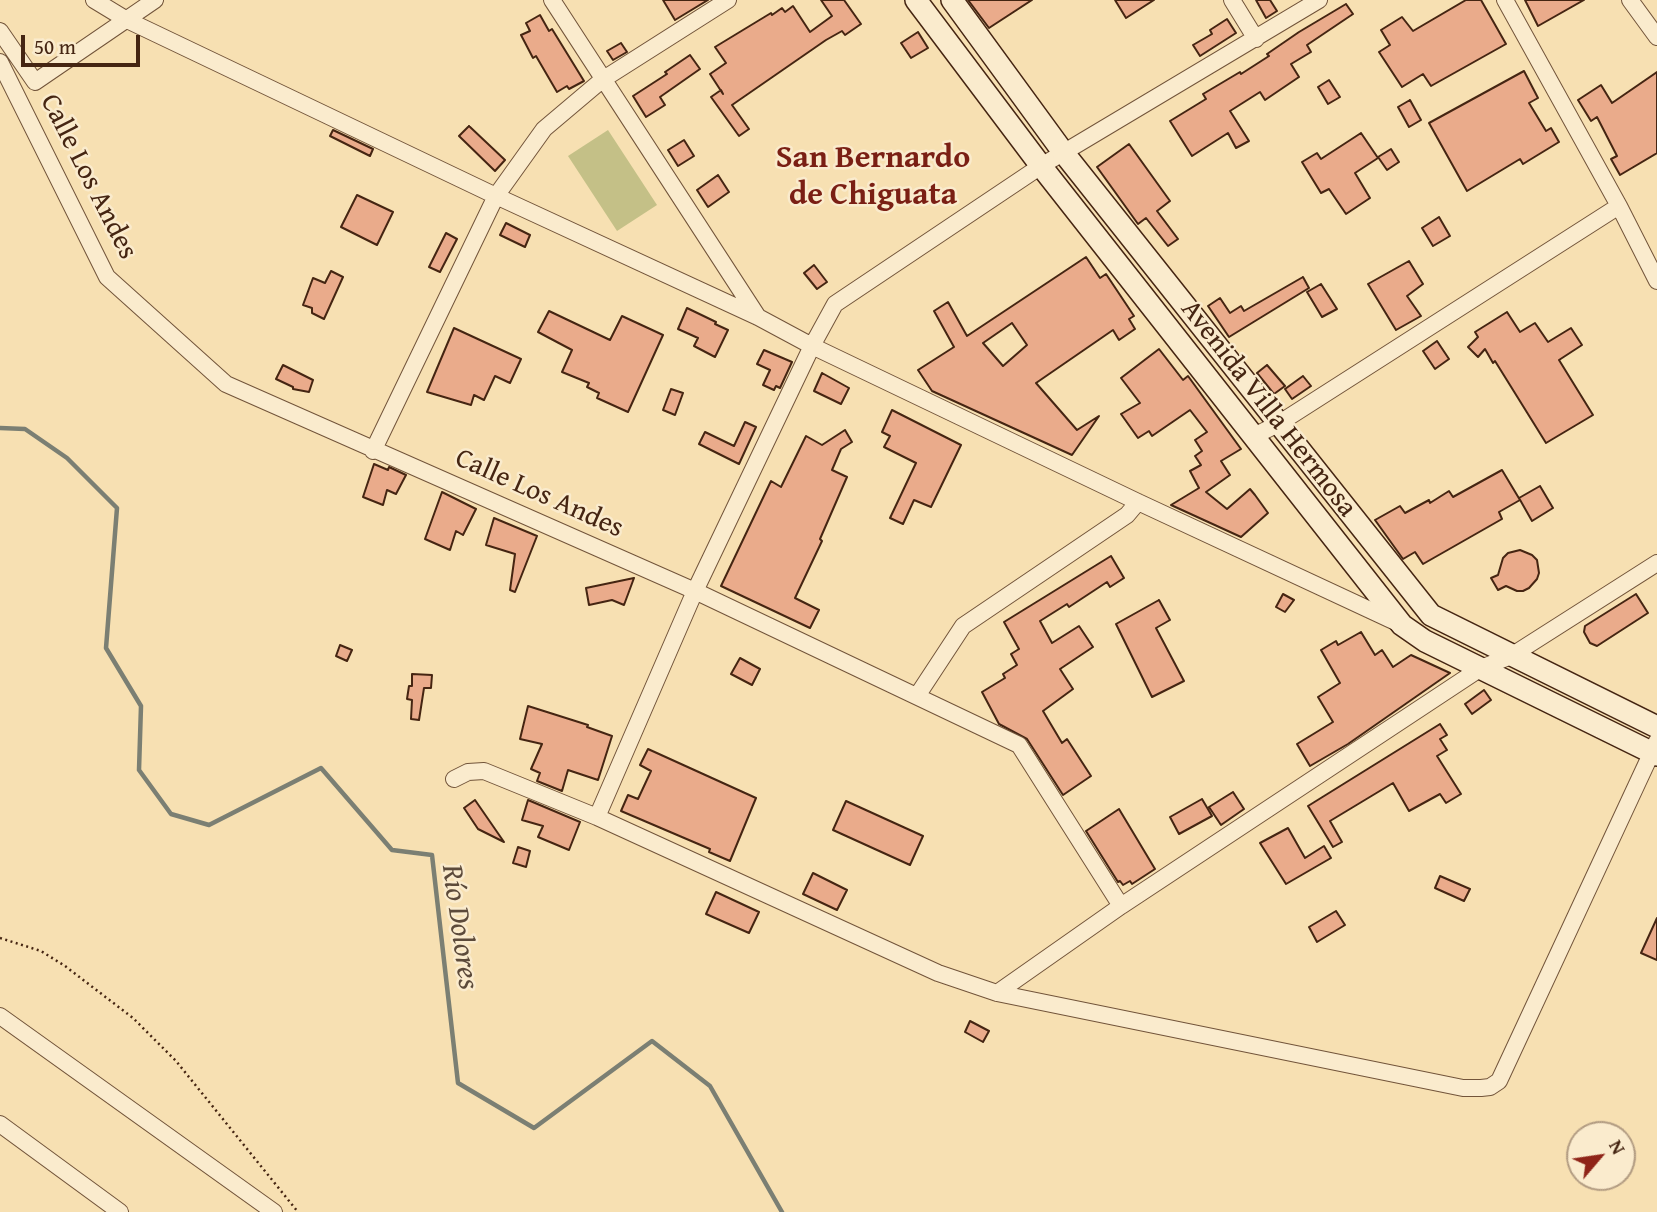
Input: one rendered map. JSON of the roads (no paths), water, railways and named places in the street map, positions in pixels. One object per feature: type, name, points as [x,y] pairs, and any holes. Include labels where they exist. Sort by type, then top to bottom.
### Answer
[{"type":"street","points":[[94,0],[127,19],[758,317],[812,346],[1138,502],[1402,625]]},
{"type":"street","points":[[0,31],[35,82],[155,0]]},
{"type":"street","points":[[552,0],[758,317]]},
{"type":"street","points":[[373,451],[496,195],[544,129],[602,80],[728,0]]},
{"type":"street","name":"Avenida Villa Hermosa","points":[[916,0],[1041,166],[1402,625],[1425,641],[1655,750]]},
{"type":"street","name":"Avenida Villa Hermosa","points":[[952,0],[1063,152],[1431,615],[1657,727]]},
{"type":"street","points":[[1232,0],[1256,39]]},
{"type":"street","points":[[597,817],[695,591],[812,346],[835,304],[1063,152],[1319,0]]},
{"type":"street","points":[[1505,0],[1619,206],[1657,281]]},
{"type":"street","points":[[1630,0],[1657,37]]},
{"type":"street","name":"Calle Los Andes","points":[[0,62],[107,277],[226,384],[695,591],[1019,745],[1121,905]]},
{"type":"street","points":[[1254,436],[1278,424],[1619,206]]},
{"type":"street","points":[[917,696],[963,626],[1127,515],[1138,502]]},
{"type":"street","points":[[997,993],[1121,905],[1481,668],[1511,656],[1657,563]]},
{"type":"street","points":[[454,779],[468,772],[484,771],[597,817],[938,973],[997,993],[1463,1088],[1490,1087],[1499,1081],[1655,750]]},
{"type":"street","points":[[0,1016],[274,1212]]},
{"type":"street","points":[[0,1124],[120,1212]]},
{"type":"waterway","name":"Río Dolores","points":[[0,428],[25,429],[67,458],[117,508],[106,648],[141,706],[139,770],[171,814],[209,825],[321,768],[392,850],[432,855],[458,1083],[534,1128],[652,1041],[710,1086],[782,1212]]},
{"type":"district","name":"San Bernardo de Chiguata","points":[[873,178]]}]
